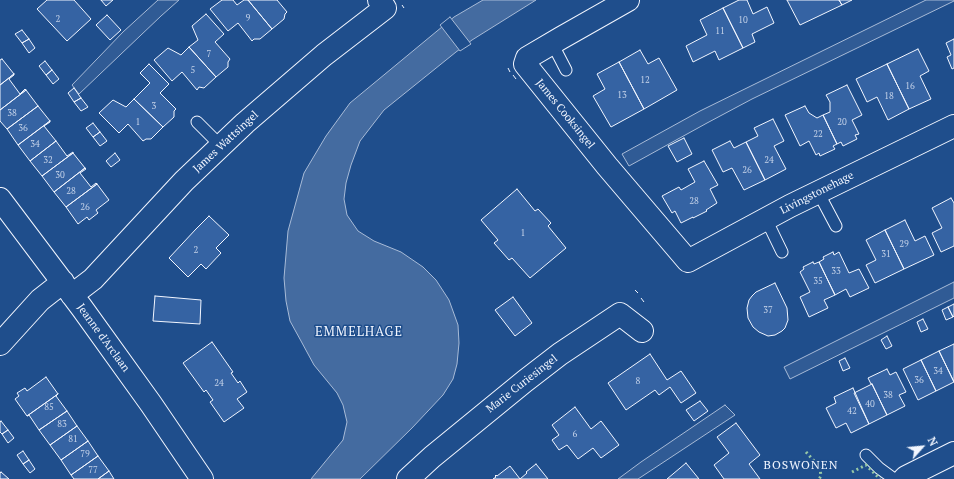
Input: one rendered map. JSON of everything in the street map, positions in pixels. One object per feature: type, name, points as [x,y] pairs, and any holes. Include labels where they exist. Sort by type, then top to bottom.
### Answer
[{"type":"street","name":"James Wattsingel","points":[[0,344],[40,300],[93,279],[175,190],[221,146],[324,55],[385,8],[379,0]]},
{"type":"street","name":"James Cooksingel","points":[[628,0],[527,58],[525,64],[607,166],[684,257]]},
{"type":"street","name":"Livingstonehage","points":[[684,257],[688,261],[818,192],[952,130]]},
{"type":"street","name":"Jeanne d'Arclaan","points":[[0,199],[151,404],[202,479]]},
{"type":"street","name":"Marie Curiesingel","points":[[408,479],[432,457],[525,381],[560,354],[620,314],[642,331]]},
{"type":"street","points":[[904,479],[954,453]]},
{"type":"lane","points":[[552,43],[566,70]]},
{"type":"lane","points":[[198,122],[221,146]]},
{"type":"lane","points":[[818,192],[836,226]]},
{"type":"lane","points":[[766,219],[782,252]]},
{"type":"lane","points":[[866,455],[879,468],[894,479]]},
{"type":"shaded area","points":[[158,0],[179,0],[79,94],[72,85],[123,32]]},
{"type":"shaded area","points":[[483,0],[536,0],[472,40],[384,110],[360,141],[346,183],[344,199],[347,215],[358,231],[374,241],[401,252],[423,267],[436,280],[449,300],[458,325],[459,343],[457,364],[453,379],[443,395],[360,479],[311,479],[343,440],[347,422],[343,405],[337,393],[314,365],[290,321],[286,301],[284,278],[288,231],[304,173],[326,136],[350,103],[454,17]]},
{"type":"shaded area","points":[[926,0],[954,1],[752,99],[629,166],[622,154],[700,111]]},
{"type":"shaded area","points":[[954,282],[954,298],[790,379],[784,367]]},
{"type":"shaded area","points":[[725,405],[735,415],[638,479],[618,479],[641,462]]},
{"type":"pier","points":[[450,17],[471,44],[460,51],[440,25]]},
{"type":"building","points":[[47,0],[74,0],[91,19],[67,41],[37,9]]},
{"type":"building","points":[[101,0],[113,0],[106,6]]},
{"type":"building","points":[[222,0],[233,0],[237,5],[244,0],[248,0],[272,29],[260,39],[254,39],[252,41],[238,23],[228,31],[210,9]]},
{"type":"building","points":[[248,0],[277,0],[287,12],[284,19],[272,29]]},
{"type":"building","points":[[739,0],[747,0],[753,14],[767,7],[774,23],[752,34],[755,42],[743,48],[723,8]]},
{"type":"building","points":[[787,0],[839,0],[842,5],[800,25]]},
{"type":"building","points":[[839,0],[852,0],[842,5]]},
{"type":"building","points":[[723,8],[743,48],[719,60],[715,51],[693,62],[686,46],[707,35],[700,20]]},
{"type":"building","points":[[206,14],[224,34],[215,42],[230,59],[228,62],[228,67],[216,77],[189,47],[198,40],[192,26]]},
{"type":"building","points":[[107,15],[121,30],[110,40],[96,25]]},
{"type":"building","points":[[22,30],[29,39],[22,43],[15,34]]},
{"type":"building","points":[[29,39],[35,48],[29,53],[22,43]]},
{"type":"building","points":[[954,39],[954,68],[952,69],[947,57],[951,55],[946,43]]},
{"type":"building","points":[[189,47],[216,77],[204,88],[199,87],[197,90],[182,72],[172,81],[154,60],[168,48],[181,55]]},
{"type":"building","points":[[918,49],[929,71],[920,76],[931,99],[909,109],[887,64]]},
{"type":"building","points":[[640,50],[648,64],[659,58],[677,90],[644,109],[619,62]]},
{"type":"building","points":[[2,59],[14,74],[0,85],[0,60]]},
{"type":"building","points":[[45,61],[52,70],[46,75],[39,66]]},
{"type":"building","points":[[619,62],[644,109],[611,127],[593,96],[605,89],[597,74]]},
{"type":"building","points":[[149,64],[169,84],[160,93],[176,109],[174,111],[174,117],[163,127],[134,99],[150,83],[140,73]]},
{"type":"building","points":[[887,64],[909,109],[888,120],[877,97],[867,102],[856,79]]},
{"type":"building","points":[[52,70],[59,79],[53,84],[46,75]]},
{"type":"building","points":[[14,74],[9,79],[20,94],[25,89],[26,90],[0,110],[0,85]]},
{"type":"building","points":[[847,85],[862,115],[852,120],[859,134],[855,135],[857,139],[843,146],[841,142],[837,144],[823,115],[830,112],[830,102],[826,95]]},
{"type":"building","points":[[74,88],[81,98],[74,102],[68,93]]},
{"type":"building","points":[[26,90],[38,106],[7,129],[0,121],[0,110]]},
{"type":"building","points":[[81,98],[88,107],[81,111],[74,102]]},
{"type":"building","points":[[134,99],[163,127],[151,139],[146,139],[143,141],[128,124],[119,133],[99,113],[113,100],[126,107]]},
{"type":"building","points":[[38,106],[50,121],[18,145],[7,129]]},
{"type":"building","points":[[805,106],[809,113],[817,118],[823,115],[837,144],[833,146],[835,149],[820,156],[819,153],[816,155],[809,141],[800,146],[785,115]]},
{"type":"building","points":[[773,119],[784,141],[774,146],[786,169],[765,180],[746,142],[758,136],[754,128]]},
{"type":"building","points":[[50,121],[44,126],[56,141],[30,161],[18,145]]},
{"type":"building","points":[[93,123],[100,132],[93,137],[86,128]]},
{"type":"building","points":[[100,132],[107,141],[100,146],[93,137]]},
{"type":"building","points":[[684,138],[692,154],[677,162],[668,146]]},
{"type":"building","points":[[56,141],[67,156],[73,153],[42,176],[30,161]]},
{"type":"building","points":[[730,141],[734,148],[746,142],[765,180],[744,190],[732,168],[723,172],[712,150]]},
{"type":"building","points":[[73,153],[85,168],[54,192],[42,176]]},
{"type":"building","points":[[115,153],[120,160],[111,167],[106,161]]},
{"type":"building","points":[[704,161],[718,185],[710,189],[717,203],[706,210],[707,211],[681,223],[675,211],[672,213],[662,196],[679,187],[681,190],[695,182],[688,169]]},
{"type":"building","points":[[85,168],[86,169],[80,173],[91,187],[96,183],[97,184],[66,207],[54,192]]},
{"type":"building","points":[[97,184],[109,200],[96,210],[98,213],[89,220],[87,217],[78,224],[66,207]]},
{"type":"building","points":[[517,189],[535,211],[538,209],[551,223],[548,226],[566,248],[530,278],[512,258],[509,260],[494,243],[498,240],[481,220]]},
{"type":"building","points":[[951,198],[954,203],[954,246],[941,252],[932,233],[942,228],[932,208]]},
{"type":"building","points":[[209,216],[229,235],[216,248],[221,253],[206,269],[201,264],[188,277],[169,258]]},
{"type":"building","points":[[905,220],[915,241],[925,236],[934,255],[904,269],[885,230]]},
{"type":"building","points":[[885,230],[904,269],[875,283],[866,265],[876,260],[866,240]]},
{"type":"building","points":[[833,252],[834,255],[839,252],[849,273],[859,269],[869,288],[850,297],[846,289],[835,295],[819,262],[824,259],[823,257]]},
{"type":"building","points":[[813,262],[814,264],[819,262],[835,295],[824,300],[828,308],[809,317],[800,297],[810,292],[800,272],[804,269],[803,267]]},
{"type":"building","points":[[775,283],[787,308],[788,320],[782,331],[775,335],[768,336],[759,332],[753,327],[748,318],[747,308],[749,300],[756,292]]},
{"type":"building","points":[[155,296],[201,300],[200,324],[153,321]]},
{"type":"building","points":[[513,297],[532,323],[515,336],[495,310]]},
{"type":"building","points":[[954,304],[954,316],[953,317],[948,307]]},
{"type":"building","points":[[948,307],[953,317],[946,320],[942,310]]},
{"type":"building","points":[[923,319],[928,329],[921,332],[917,322]]},
{"type":"building","points":[[887,336],[892,346],[886,349],[881,340]]},
{"type":"building","points":[[212,342],[233,372],[231,373],[238,383],[240,381],[247,392],[237,399],[244,408],[224,422],[210,402],[213,400],[206,390],[204,392],[183,363]]},
{"type":"building","points":[[954,344],[954,382],[939,351]]},
{"type":"building","points":[[939,351],[954,382],[936,391],[921,360]]},
{"type":"building","points":[[650,354],[667,380],[681,371],[696,393],[681,403],[670,387],[659,395],[655,390],[626,410],[608,383]]},
{"type":"building","points":[[845,358],[850,368],[843,371],[839,361]]},
{"type":"building","points":[[921,360],[936,391],[918,400],[903,369]]},
{"type":"building","points":[[887,369],[890,375],[896,372],[906,392],[899,395],[905,406],[887,415],[868,378]]},
{"type":"building","points":[[46,377],[58,394],[27,416],[15,399],[19,396],[17,393],[25,388],[27,391]]},
{"type":"building","points":[[872,384],[887,415],[869,424],[854,393]]},
{"type":"building","points":[[853,388],[869,424],[851,433],[846,423],[836,428],[826,408],[836,403],[834,397]]},
{"type":"building","points":[[58,394],[56,396],[67,411],[39,430],[29,415],[27,416]]},
{"type":"building","points":[[700,401],[708,411],[694,421],[686,410]]},
{"type":"building","points":[[575,407],[591,429],[601,421],[619,445],[601,458],[593,448],[578,459],[567,445],[559,450],[552,440],[559,435],[552,425]]},
{"type":"building","points":[[67,411],[77,426],[50,445],[39,430]]},
{"type":"building","points":[[1,421],[8,430],[2,434],[0,432]]},
{"type":"building","points":[[736,423],[760,455],[749,464],[760,479],[724,479],[714,465],[729,453],[717,437]]},
{"type":"building","points":[[77,426],[88,441],[61,460],[50,445]]},
{"type":"building","points":[[8,430],[14,438],[8,443],[2,434]]},
{"type":"building","points":[[88,441],[98,456],[71,475],[61,460]]},
{"type":"building","points":[[23,451],[29,460],[23,464],[17,455]]},
{"type":"building","points":[[98,456],[109,471],[98,479],[74,479],[71,475]]},
{"type":"building","points":[[29,460],[35,469],[30,473],[23,464]]},
{"type":"building","points":[[686,463],[699,479],[667,479]]},
{"type":"building","points":[[536,464],[548,479],[520,479]]},
{"type":"building","points":[[510,466],[520,479],[493,479],[496,475],[497,476]]},
{"type":"building","points":[[109,471],[114,479],[98,479]]},
{"type":"building","points":[[1,472],[9,479],[0,479]]},
{"type":"hedge","points":[[806,452],[820,469],[821,476],[819,479]]},
{"type":"hedge","points":[[852,472],[866,465],[880,479]]},
{"type":"fence","points":[[508,68],[510,72]]},
{"type":"fence","points":[[513,75],[516,79]]},
{"type":"fence","points":[[635,290],[638,293]]},
{"type":"fence","points":[[641,298],[644,302]]},
{"type":"district","name":"EMMELHAGE","points":[[359,332]]},
{"type":"district","name":"BOSWONEN","points":[[801,466]]}]
